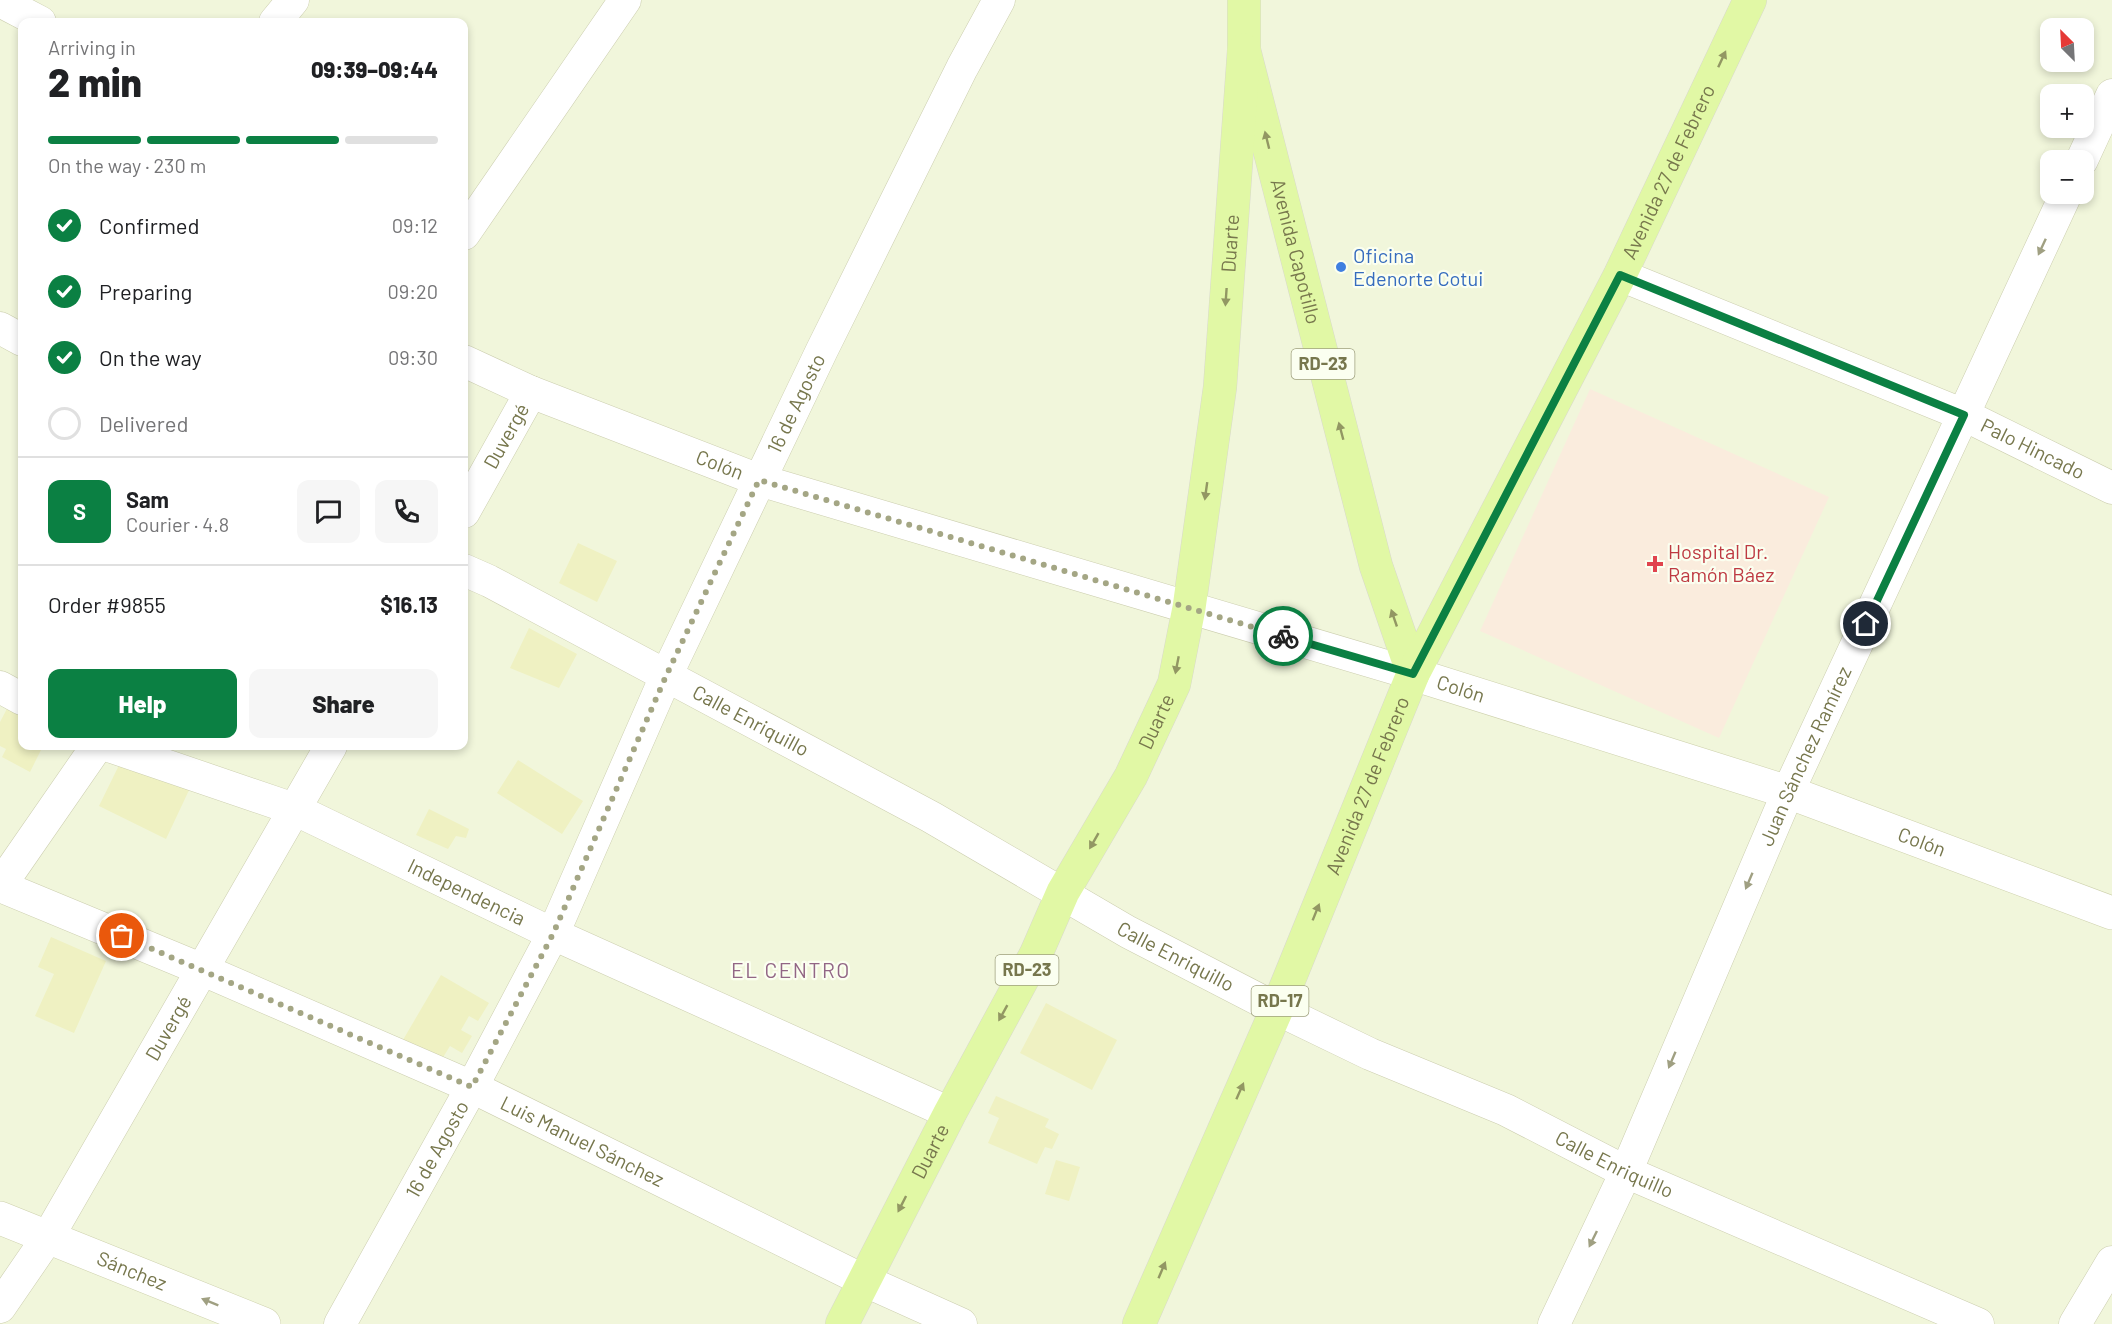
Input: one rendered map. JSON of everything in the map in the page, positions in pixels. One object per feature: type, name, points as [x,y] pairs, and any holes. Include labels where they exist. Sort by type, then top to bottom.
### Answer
[{"type":"main road","name":"Avenida Capotillo","points":[[1244,0],[1244,50],[1376,566],[1413,674]]},
{"type":"main road","name":"Avenida 27 de Febrero","points":[[1139,1324],[1276,1009],[1413,674],[1620,275],[1750,0]]},
{"type":"main road","name":"Duarte","points":[[842,1324],[950,1113],[1036,954],[1063,892],[1131,776],[1174,684],[1189,608],[1220,387],[1244,50]]},
{"type":"street","points":[[278,18],[293,0]]},
{"type":"street","points":[[468,228],[625,0]]},
{"type":"street","name":"16 de Agosto","points":[[340,1324],[472,1087],[553,934],[666,676],[759,480],[962,68],[999,0]]},
{"type":"street","points":[[0,1],[32,18]]},
{"type":"street","points":[[2087,150],[2112,95]]},
{"type":"street","name":"Juan Sánchez Ramírez","points":[[1554,1324],[1626,1172],[1788,792],[2061,204]]},
{"type":"street","name":"Palo Hincado","points":[[1620,275],[1964,415],[2112,488]]},
{"type":"street","points":[[0,328],[18,338]]},
{"type":"street","name":"Colón","points":[[468,363],[531,392],[759,480],[1413,674],[1788,792],[2112,913]]},
{"type":"street","name":"Duvergé","points":[[468,505],[531,392]]},
{"type":"street","name":"Calle Enriquillo","points":[[468,572],[931,817],[1128,932],[1276,1009],[1370,1054],[1506,1110],[1626,1172],[1978,1324]]},
{"type":"street","points":[[0,687],[18,697]]},
{"type":"street","points":[[0,886],[94,750]]},
{"type":"street","name":"Independencia","points":[[121,750],[294,809],[553,934],[950,1113]]},
{"type":"street","name":"Duvergé","points":[[0,1307],[48,1237],[329,750]]},
{"type":"street","name":"Luis Manuel Sánchez","points":[[0,886],[203,970],[472,1087],[863,1280],[961,1324]]},
{"type":"street","name":"Sánchez","points":[[0,1218],[264,1324]]},
{"type":"street","points":[[2075,1324],[2112,1262]]},
{"type":"shaded area","points":[[0,0],[2112,0],[2112,1324],[0,1324]]},
{"type":"shaded area","name":"Hospital Dr. Ramón Báez","points":[[1590,389],[1829,497],[1719,738],[1480,631]]},
{"type":"building","points":[[578,543],[617,561],[597,602],[559,583]]},
{"type":"building","points":[[529,628],[577,654],[559,688],[510,668]]},
{"type":"building","points":[[10,703],[18,707],[18,750],[41,750],[30,772],[2,757],[6,749],[0,746],[0,722]]},
{"type":"building","points":[[125,753],[191,786],[166,839],[99,806]]},
{"type":"building","points":[[518,760],[583,801],[562,834],[497,793]]},
{"type":"building","points":[[429,809],[469,829],[466,838],[456,836],[448,849],[416,835]]},
{"type":"building","points":[[51,937],[106,961],[74,1033],[35,1016],[54,974],[38,967]]},
{"type":"building","points":[[441,975],[489,1003],[478,1021],[469,1016],[461,1030],[472,1036],[462,1053],[450,1046],[437,1067],[400,1045]]},
{"type":"building","points":[[1046,1003],[1117,1040],[1092,1090],[1020,1053]]},
{"type":"building","points":[[996,1096],[1049,1119],[1045,1127],[1059,1134],[1052,1149],[1045,1147],[1037,1164],[988,1143],[999,1118],[988,1113]]},
{"type":"building","points":[[1056,1160],[1080,1167],[1069,1201],[1045,1194]]},
{"type":"way so far","points":[[122,936],[472,1087],[553,934],[666,676],[759,480],[1283,636]]},
{"type":"place","name":"Oficina Edenorte Cotui","points":[[1341,267]]},
{"type":"place","name":"Hospital Dr. Ramón Báez","points":[[1655,564]]},
{"type":"district","name":"EL CENTRO","points":[[791,971]]},
{"type":"route","points":[[1283,636],[1413,674],[1620,275],[1964,415],[1866,624]]}]
